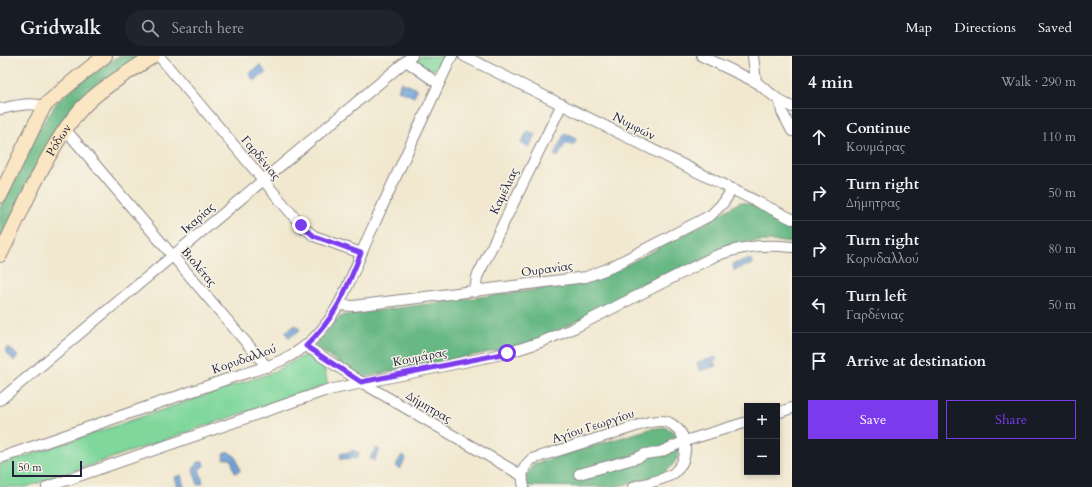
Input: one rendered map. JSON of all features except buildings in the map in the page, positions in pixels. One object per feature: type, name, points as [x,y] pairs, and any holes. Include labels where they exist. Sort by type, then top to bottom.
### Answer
[{"type":"street","points":[[0,196],[44,106],[105,56]]},
{"type":"street","name":"Ρόδων","points":[[0,255],[65,129],[82,108],[105,88],[153,56]]},
{"type":"street","name":"Γαρδένιας","points":[[159,56],[301,225],[314,236],[361,253]]},
{"type":"street","name":"Κορυδαλλού","points":[[0,458],[236,376],[267,367],[289,357],[306,346],[329,320],[339,305],[361,253],[452,56]]},
{"type":"street","name":"Νυμφών","points":[[464,56],[792,219]]},
{"type":"street","points":[[702,56],[756,82],[780,101],[792,107]]},
{"type":"street","points":[[753,56],[756,82]]},
{"type":"street","points":[[409,58],[439,84]]},
{"type":"street","name":"Ικαρίας","points":[[0,400],[409,58]]},
{"type":"street","points":[[780,101],[782,112],[792,132]]},
{"type":"street","points":[[0,109],[25,104],[44,106]]},
{"type":"street","name":"Καμέλιας","points":[[475,292],[477,277],[562,104]]},
{"type":"street","name":"Βιολέτας","points":[[65,129],[267,367]]},
{"type":"street","name":"Ουρανίας","points":[[339,305],[353,306],[586,277],[607,269],[711,214],[724,202],[732,189]]},
{"type":"street","name":"Κουμάρας","points":[[47,487],[303,398],[361,382],[507,353],[541,342],[574,328],[715,256],[736,248],[771,245],[792,247]]},
{"type":"street","name":"Δήμητρας","points":[[306,346],[361,382],[521,475]]},
{"type":"street","points":[[780,412],[792,408]]},
{"type":"street","name":"Αγίου Γεωργίου","points":[[521,475],[525,466],[532,459],[649,422],[661,420],[673,424],[685,441]]},
{"type":"street","points":[[579,474],[636,458],[645,454],[660,452],[685,441],[744,423]]},
{"type":"street","points":[[633,487],[673,474],[680,466],[685,455],[685,441]]},
{"type":"street","points":[[521,475],[524,487]]},
{"type":"green space","points":[[119,56],[140,56],[91,93],[0,244],[0,208],[35,135],[57,102],[83,79]]},
{"type":"green space","points":[[421,56],[445,56],[438,69],[428,69],[417,63],[417,59]]},
{"type":"green space","points":[[740,202],[753,204],[792,223],[792,243],[761,241],[731,246],[525,345],[360,378],[315,346],[338,318],[345,315],[587,283],[600,279],[702,225]]},
{"type":"green space","points":[[307,354],[323,364],[328,384],[26,487],[0,487],[0,465],[271,373]]},
{"type":"green space","points":[[664,427],[674,432],[680,441],[680,450],[676,460],[670,468],[661,474],[616,487],[528,486],[526,477],[533,464],[650,429]]},
{"type":"water","points":[[260,65],[266,73],[254,81],[249,74]]},
{"type":"water","points":[[401,82],[417,89],[414,97],[398,90]]},
{"type":"water","points":[[528,131],[536,135],[529,147],[521,143]]},
{"type":"water","points":[[565,133],[576,139],[573,146],[566,142],[558,157],[554,155]]},
{"type":"water","points":[[751,259],[753,264],[734,270],[733,264]]},
{"type":"water","points":[[296,325],[300,330],[289,338],[285,332]]},
{"type":"water","points":[[8,347],[18,356],[14,361],[5,351]]},
{"type":"water","points":[[716,357],[717,360],[714,361],[716,366],[700,371],[697,363]]},
{"type":"water","points":[[376,448],[380,450],[374,461],[370,458]]},
{"type":"water","points":[[352,450],[360,453],[357,458],[341,459],[340,453],[351,453]]},
{"type":"water","points":[[229,452],[236,457],[240,471],[235,473],[231,459],[224,459],[223,454]]},
{"type":"water","points":[[401,456],[406,458],[400,469],[396,466]]},
{"type":"water","points":[[203,461],[204,466],[199,469],[203,483],[198,485],[193,470],[197,463]]},
{"type":"water","points":[[181,475],[184,487],[178,487],[175,477]]},
{"type":"route","points":[[301,225],[314,236],[361,253],[339,305],[317,335],[306,346],[361,382],[507,353]]}]
